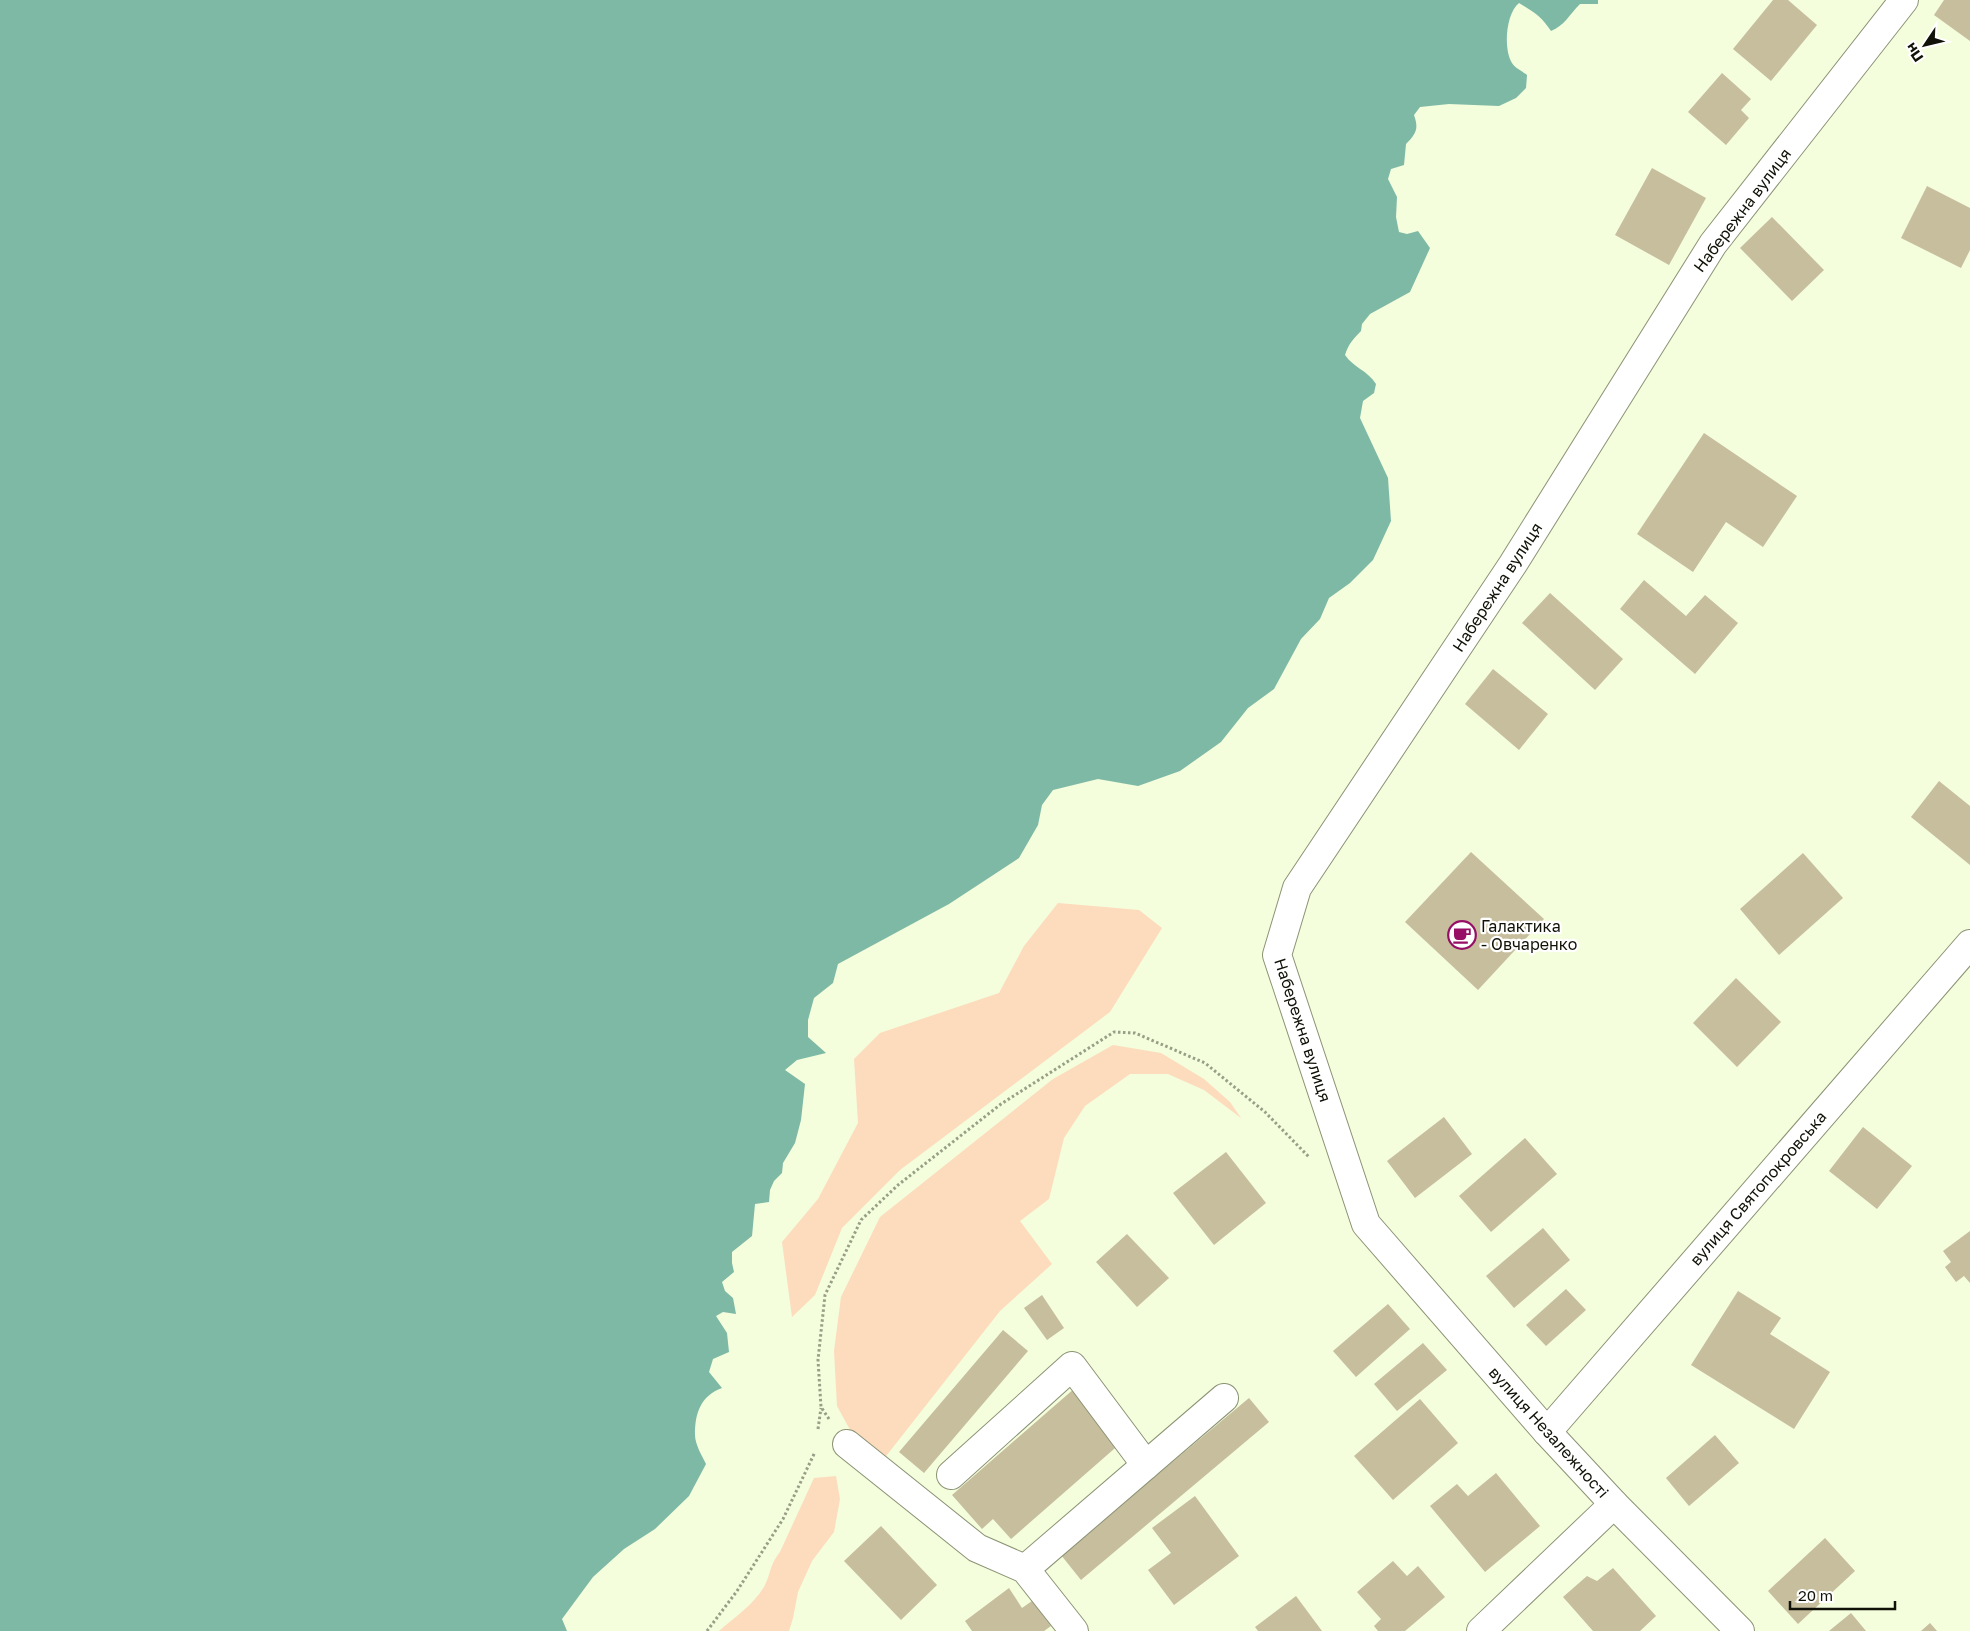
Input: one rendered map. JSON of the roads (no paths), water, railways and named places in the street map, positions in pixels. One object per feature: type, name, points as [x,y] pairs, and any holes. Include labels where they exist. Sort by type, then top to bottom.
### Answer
[{"type":"street","name":"Набережна вулиця","points":[[1366,1224],[1277,955],[1297,888],[1513,564],[1713,244],[1904,0]]},
{"type":"street","name":"вулиця Святопокровська","points":[[1547,1432],[1970,944]]},
{"type":"street","name":"вулиця Незалежності","points":[[1366,1224],[1547,1432],[1614,1504],[1740,1631]]},
{"type":"street","points":[[951,1475],[1072,1366],[1146,1465]]},
{"type":"street","points":[[1025,1569],[1224,1398]]},
{"type":"street","points":[[847,1444],[977,1548],[1025,1569],[1074,1631]]},
{"type":"street","points":[[1481,1631],[1614,1504]]},
{"type":"water","points":[[0,0],[1598,0],[1598,4],[1580,4],[1563,23],[1551,31],[1541,18],[1519,3],[1511,15],[1507,32],[1509,57],[1513,65],[1527,75],[1526,88],[1516,98],[1499,106],[1449,104],[1420,107],[1414,115],[1416,128],[1406,144],[1404,165],[1391,169],[1388,179],[1397,197],[1396,217],[1399,232],[1407,234],[1418,231],[1430,248],[1410,292],[1370,314],[1362,324],[1361,331],[1351,342],[1345,355],[1352,363],[1369,375],[1376,384],[1374,393],[1363,401],[1360,418],[1388,478],[1391,521],[1373,560],[1350,583],[1329,598],[1320,619],[1301,639],[1274,689],[1248,708],[1221,742],[1180,771],[1138,786],[1098,779],[1053,790],[1042,805],[1038,825],[1019,858],[949,904],[838,964],[833,983],[814,998],[808,1020],[808,1037],[826,1053],[797,1060],[785,1070],[805,1084],[801,1120],[795,1143],[783,1163],[782,1173],[774,1181],[770,1190],[769,1202],[755,1204],[752,1236],[732,1252],[734,1272],[722,1282],[725,1291],[733,1298],[736,1314],[723,1312],[716,1316],[727,1333],[729,1352],[713,1359],[709,1372],[722,1388],[704,1400],[696,1419],[695,1439],[706,1464],[689,1496],[655,1529],[624,1549],[593,1577],[562,1619],[567,1631],[0,1631]]},
{"type":"place","name":"Галактика - Овчаренко","points":[[1462,935]]}]
